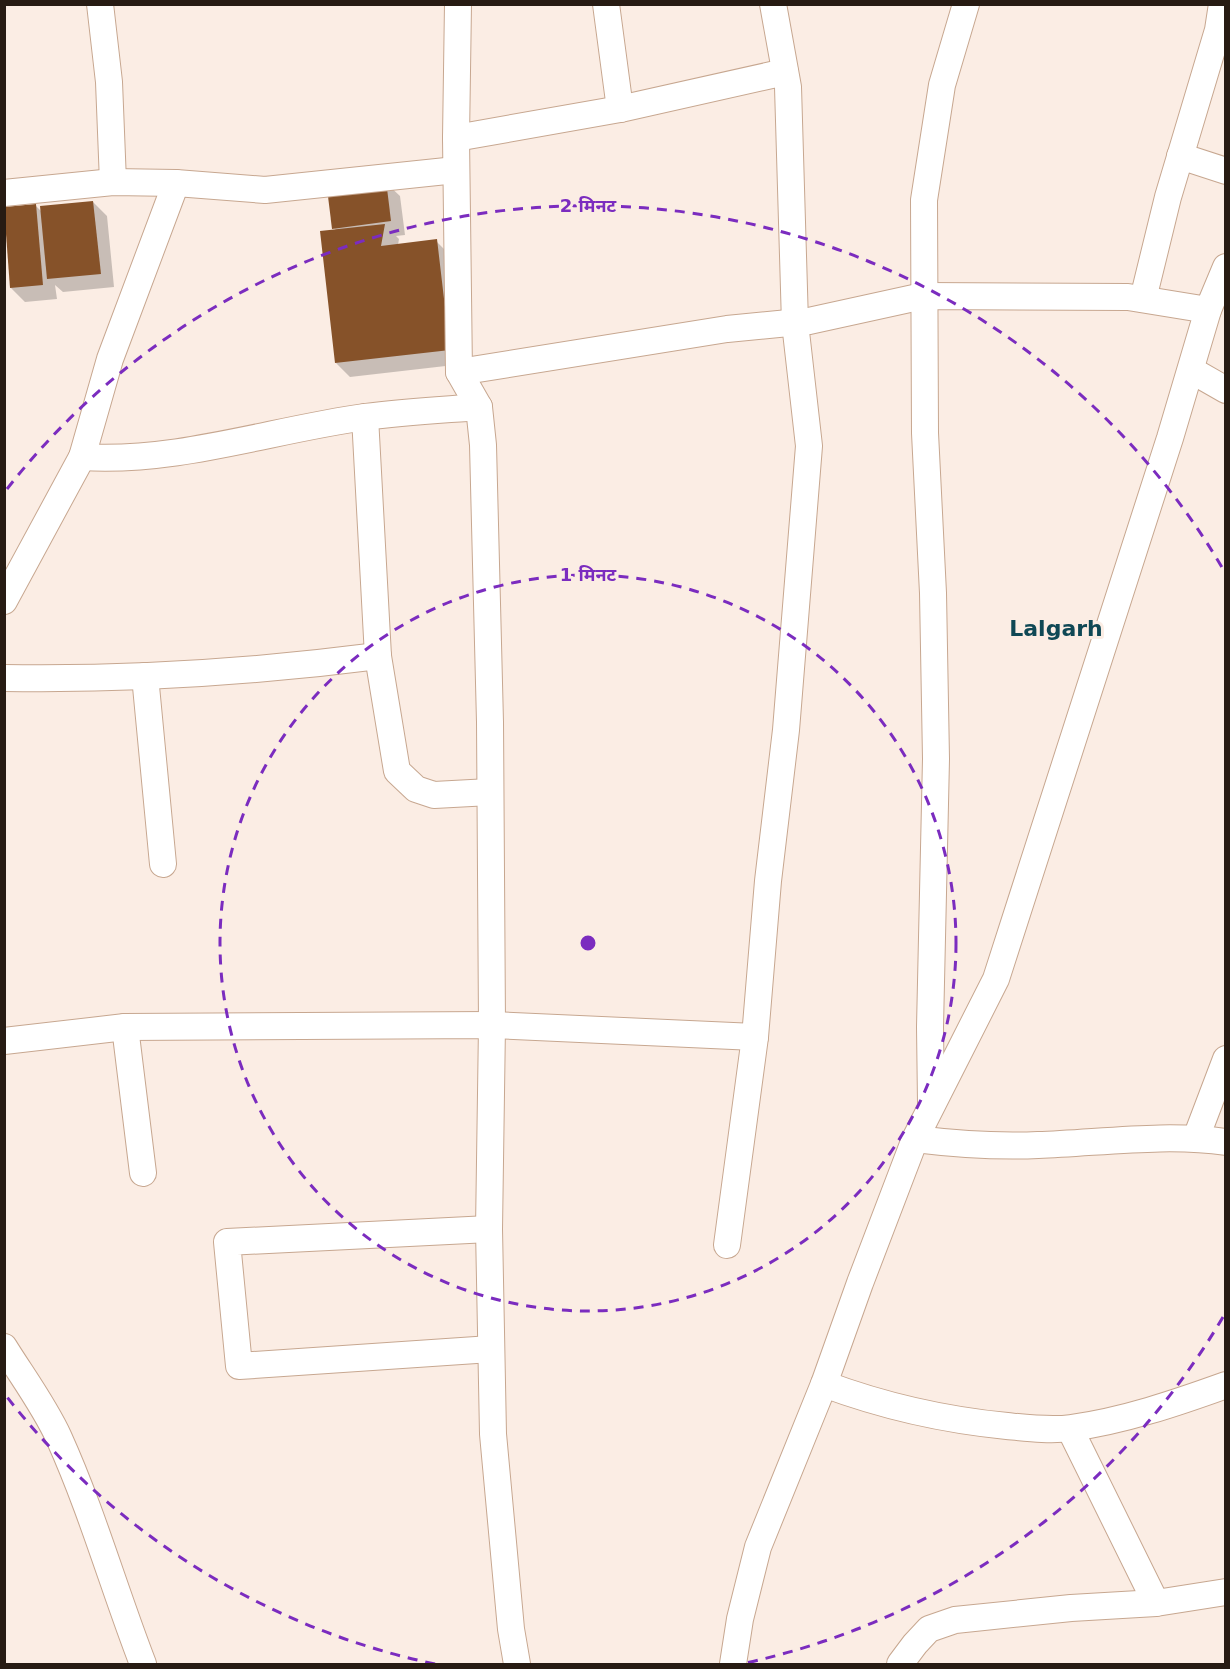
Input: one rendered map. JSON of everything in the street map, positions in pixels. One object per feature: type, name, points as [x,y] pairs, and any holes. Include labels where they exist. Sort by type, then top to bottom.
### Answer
[{"type":"street","points":[[100,4],[110,82],[113,182]]},
{"type":"street","points":[[458,4],[456,170],[459,372],[479,407],[483,446],[490,792],[492,1025],[489,1228],[493,1434],[511,1629],[517,1665]]},
{"type":"street","points":[[606,4],[620,109]]},
{"type":"street","points":[[727,1245],[755,1037],[768,881],[786,730],[809,446],[795,323],[788,87],[773,4]]},
{"type":"street","points":[[931,1107],[930,1027],[936,759],[923,296],[924,200],[942,85],[966,4]]},
{"type":"street","points":[[1143,299],[1168,197],[1218,30],[1222,4]]},
{"type":"street","points":[[456,138],[620,109],[785,72]]},
{"type":"street","points":[[1180,156],[1226,171]]},
{"type":"street","points":[[4,193],[113,182],[176,183],[265,190],[456,170]]},
{"type":"street","points":[[4,601],[82,457],[110,359],[176,183]]},
{"type":"street","points":[[733,1665],[740,1619],[758,1547],[824,1384],[915,1139],[996,979],[1191,370],[1208,310],[1226,267]]},
{"type":"street","points":[[459,372],[727,329],[809,321],[923,296],[1128,297],[1208,310]]},
{"type":"street","points":[[1191,370],[1226,390]]},
{"type":"street","points":[[82,457],[114,459],[175,453],[365,417],[479,407]]},
{"type":"street","points":[[365,417],[378,656],[397,771],[416,789],[434,795],[490,792]]},
{"type":"street","points":[[4,678],[80,679],[145,676],[303,666],[378,656]]},
{"type":"street","points":[[145,676],[163,864]]},
{"type":"street","points":[[4,1041],[125,1027],[492,1025],[755,1037]]},
{"type":"street","points":[[125,1027],[143,1173]]},
{"type":"street","points":[[1196,1138],[1226,1059]]},
{"type":"street","points":[[915,1139],[981,1146],[1036,1146],[1196,1138],[1226,1142]]},
{"type":"street","points":[[489,1228],[227,1242],[239,1366],[491,1349]]},
{"type":"street","points":[[8,1364],[57,1435],[85,1501],[117,1597],[143,1665]]},
{"type":"street","points":[[824,1384],[856,1396],[974,1423],[1070,1429],[1137,1414],[1226,1386]]},
{"type":"street","points":[[1070,1429],[1156,1603]]},
{"type":"street","points":[[900,1665],[929,1629],[955,1620],[1071,1608],[1156,1603],[1226,1592]]},
{"type":"building","points":[[386,180],[391,221],[332,229],[327,188]]},
{"type":"building","points":[[93,201],[101,274],[47,279],[40,206]]},
{"type":"building","points":[[36,204],[43,285],[10,288],[4,207]]},
{"type":"building","points":[[385,224],[381,246],[437,239],[450,350],[335,363],[320,231]]},
{"type":"district","name":"Lalgarh","points":[[1056,628]]}]
